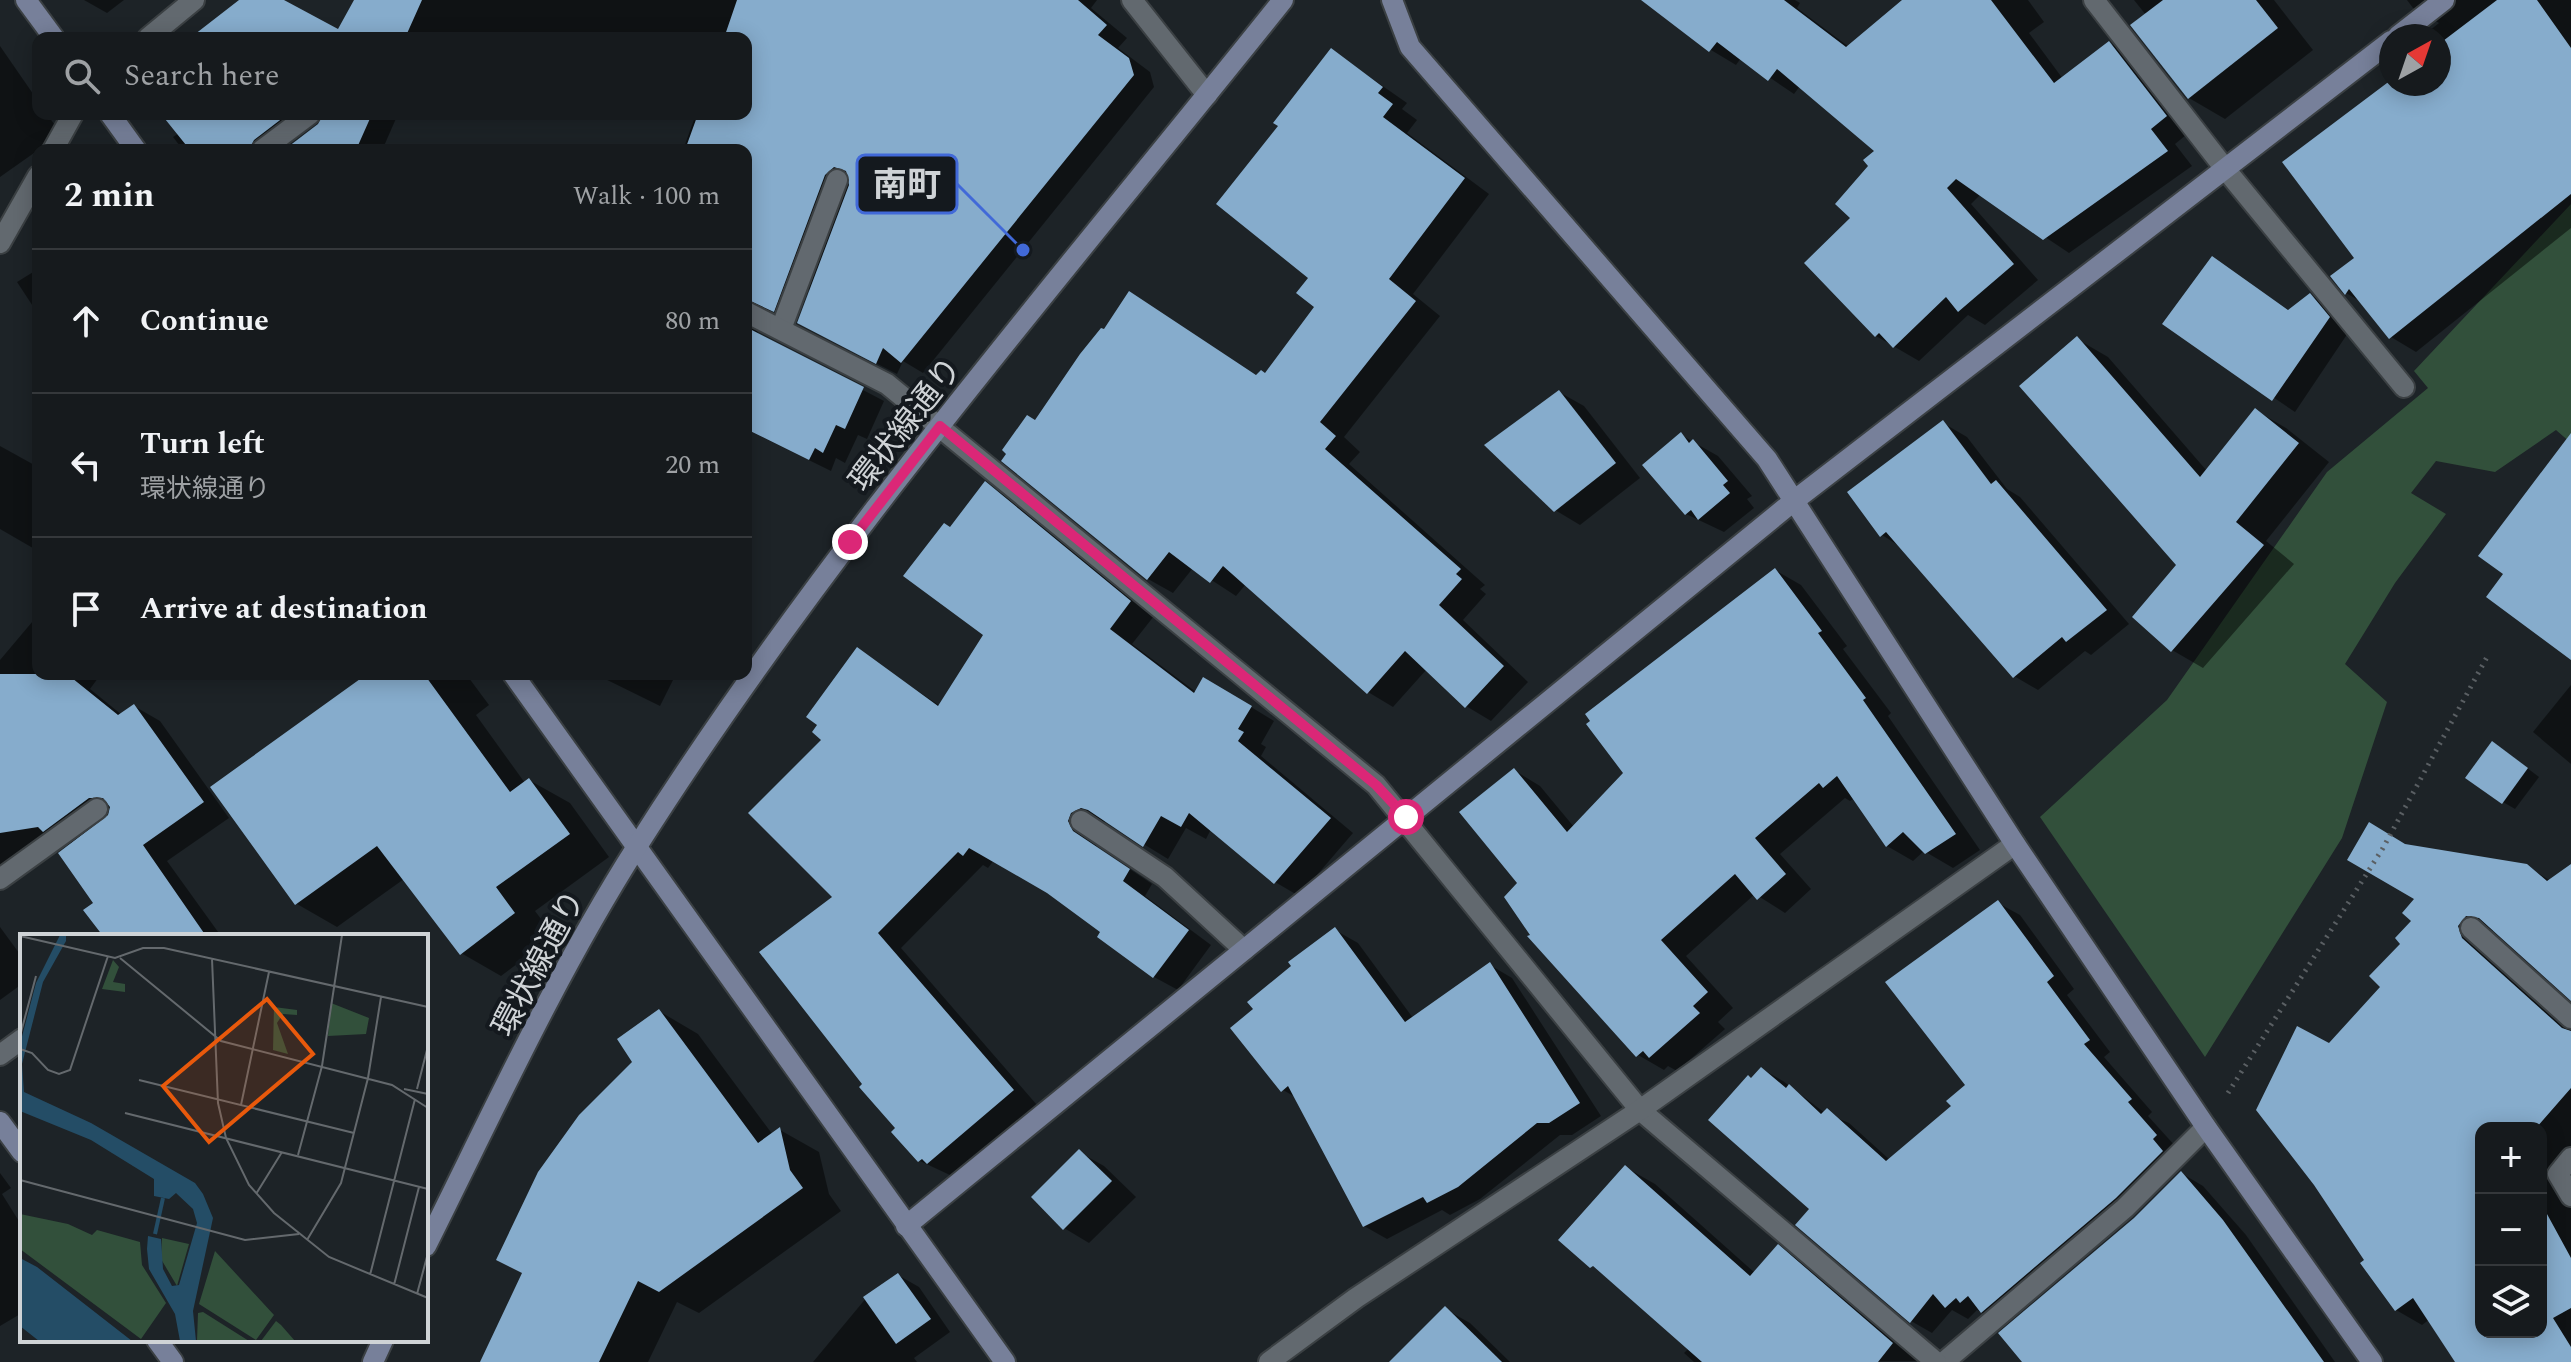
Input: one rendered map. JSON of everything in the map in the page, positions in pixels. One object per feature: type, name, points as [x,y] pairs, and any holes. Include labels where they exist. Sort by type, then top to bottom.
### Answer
[{"type":"street","points":[[26,0],[50,32]]},
{"type":"street","points":[[155,32],[194,0]]},
{"type":"street","points":[[1132,0],[1207,95]]},
{"type":"street","name":"環状線通り","points":[[752,675],[940,426],[1283,0]]},
{"type":"street","points":[[1392,0],[1410,47],[1767,459],[2015,844],[2206,1127],[2372,1362]]},
{"type":"street","points":[[2094,0],[2226,170],[2404,387]]},
{"type":"street","points":[[2413,24],[2444,0]]},
{"type":"street","points":[[906,1226],[1795,500],[2379,50]]},
{"type":"street","points":[[56,144],[70,120]]},
{"type":"street","points":[[114,120],[132,144]]},
{"type":"street","points":[[270,144],[302,120]]},
{"type":"street","points":[[781,329],[837,180]]},
{"type":"street","points":[[0,243],[32,187]]},
{"type":"street","points":[[752,315],[887,384],[1376,785],[1406,817],[1640,1110],[1936,1362]]},
{"type":"street","points":[[517,680],[1005,1362]]},
{"type":"street","name":"環状線通り","points":[[428,1242],[507,1084],[636,849],[748,680]]},
{"type":"street","points":[[0,879],[97,809]]},
{"type":"street","points":[[1081,821],[1165,877],[1244,950]]},
{"type":"street","points":[[1269,1362],[1356,1298],[1640,1110],[2015,844]]},
{"type":"street","points":[[2471,928],[2571,1018]]},
{"type":"street","points":[[0,1055],[20,1040]]},
{"type":"street","points":[[0,1122],[20,1149]]},
{"type":"street","points":[[1944,1362],[2125,1208],[2206,1127]]},
{"type":"street","points":[[2571,1158],[2558,1174],[2571,1196]]},
{"type":"street","points":[[158,1342],[173,1362]]},
{"type":"street","points":[[373,1362],[382,1342]]},
{"type":"path","points":[[2206,1127],[2383,848],[2487,657]]},
{"type":"green space","points":[[2571,204],[2571,443],[2556,430],[2495,472],[2436,461],[2411,493],[2446,514],[2395,583],[2345,664],[2387,702],[2342,838],[2205,1057],[2040,817],[2167,700],[2327,472],[2428,388],[2414,371]]},
{"type":"building","points":[[239,0],[284,0],[338,29],[354,0],[422,0],[408,32],[198,32]]},
{"type":"building","points":[[737,0],[1078,0],[1107,25],[1098,35],[1129,58],[1134,75],[901,363],[883,348],[876,364],[797,323],[849,185],[846,171],[834,167],[825,175],[774,312],[752,302],[752,144],[687,144],[696,120],[752,120],[752,32],[726,32]]},
{"type":"building","points":[[1641,0],[1784,0],[1846,47],[1902,0],[1991,0],[2054,83],[2109,41],[2167,116],[2151,129],[2168,151],[2043,240],[1956,179],[1947,188],[2014,264],[1958,312],[1946,297],[1893,348],[1879,333],[1875,337],[1804,263],[1850,218],[1835,204],[1868,166],[1863,160],[1874,151],[1777,69],[1768,81],[1717,42],[1709,52]]},
{"type":"building","points":[[2163,0],[2256,0],[2278,28],[2188,99],[2130,25]]},
{"type":"building","points":[[2497,0],[2537,0],[2571,48],[2571,194],[2389,339],[2349,289],[2345,295],[2330,276],[2354,258],[2282,162],[2379,89],[2379,96],[2451,96],[2451,35]]},
{"type":"building","points":[[1331,48],[1383,87],[1378,93],[1393,104],[1383,117],[1465,178],[1389,279],[1416,301],[1320,422],[1336,436],[1325,449],[1461,569],[1456,574],[1462,579],[1439,605],[1504,666],[1465,708],[1405,651],[1367,694],[1223,566],[1210,583],[1169,552],[1147,580],[1001,461],[1006,454],[1002,450],[1027,415],[1035,420],[1080,354],[1101,328],[1104,329],[1129,291],[1256,375],[1261,370],[1265,373],[1314,307],[1296,293],[1308,278],[1216,204],[1278,126],[1273,123]]},
{"type":"building","points":[[166,120],[280,120],[252,144],[185,144]]},
{"type":"building","points":[[320,120],[369,120],[359,144],[292,144]]},
{"type":"building","points":[[2212,256],[2288,310],[2310,293],[2330,317],[2272,401],[2162,324]]},
{"type":"building","points":[[752,330],[864,387],[845,429],[836,425],[823,453],[815,448],[809,460],[752,432]]},
{"type":"building","points":[[2077,336],[2200,477],[2255,408],[2299,443],[2236,522],[2264,545],[2171,652],[2132,617],[2176,565],[2019,386]]},
{"type":"building","points":[[1559,390],[1616,463],[1554,512],[1484,445]]},
{"type":"building","points":[[1943,420],[1991,484],[1996,480],[2107,610],[2066,642],[2062,637],[2013,678],[1886,532],[1880,537],[1847,492]]},
{"type":"building","points":[[1681,432],[1689,443],[1693,439],[1728,481],[1723,485],[1730,493],[1698,520],[1691,510],[1685,515],[1642,465]]},
{"type":"building","points":[[2571,433],[2571,660],[2486,597],[2503,574],[2478,556]]},
{"type":"building","points":[[985,481],[1131,601],[1110,629],[1194,693],[1203,677],[1252,706],[1238,729],[1244,732],[1238,741],[1331,818],[1274,884],[1189,813],[1181,827],[1161,816],[1143,847],[1088,810],[1081,808],[1071,813],[1068,821],[1073,831],[1130,869],[1123,881],[1189,930],[1153,978],[1097,937],[1100,932],[1047,893],[969,848],[963,856],[958,852],[878,933],[1014,1090],[927,1164],[922,1159],[918,1162],[891,1132],[895,1128],[859,1087],[862,1084],[759,952],[832,897],[748,813],[821,740],[812,732],[817,725],[806,717],[857,647],[938,706],[983,635],[903,576],[944,523],[950,527]]},
{"type":"building","points":[[1775,568],[1822,631],[1818,633],[1866,698],[1863,700],[1956,834],[1925,854],[1903,832],[1886,847],[1837,776],[1823,788],[1819,783],[1755,838],[1786,874],[1757,900],[1735,874],[1661,940],[1708,992],[1693,1006],[1700,1013],[1649,1058],[1643,1051],[1636,1057],[1527,936],[1530,935],[1504,897],[1517,883],[1459,812],[1514,768],[1567,832],[1623,773],[1586,724],[1590,721],[1585,714]]},
{"type":"building","points":[[0,674],[32,674],[32,680],[74,680],[118,715],[134,704],[204,802],[143,845],[205,934],[101,934],[83,910],[93,903],[58,853],[108,815],[110,807],[103,798],[89,798],[43,832],[38,827],[0,833]]},
{"type":"building","points":[[359,680],[428,680],[510,792],[529,778],[570,834],[496,887],[515,913],[460,955],[377,846],[295,905],[210,787]]},
{"type":"building","points":[[2492,741],[2528,768],[2502,804],[2465,778]]},
{"type":"building","points":[[2369,822],[2405,844],[2527,864],[2547,881],[2571,864],[2571,1001],[2479,918],[2466,916],[2458,926],[2462,938],[2562,1028],[2571,1031],[2571,1088],[2541,1122],[2475,1122],[2475,1338],[2547,1338],[2547,1214],[2571,1258],[2571,1308],[2553,1318],[2571,1347],[2571,1362],[2455,1362],[2413,1298],[2395,1311],[2360,1263],[2364,1260],[2314,1185],[2256,1110],[2297,1026],[2329,1043],[2380,987],[2369,976],[2400,944],[2395,938],[2411,921],[2402,913],[2414,899],[2347,860]]},
{"type":"building","points":[[1998,900],[2054,976],[2047,982],[2090,1040],[2084,1044],[2132,1099],[2128,1102],[2157,1135],[2153,1139],[2163,1151],[2116,1198],[1981,1313],[1968,1296],[1960,1303],[1956,1298],[1945,1308],[1933,1294],[1910,1323],[1795,1225],[1809,1209],[1708,1120],[1748,1075],[1751,1078],[1761,1067],[1786,1088],[1789,1084],[1821,1114],[1827,1108],[1886,1161],[1951,1106],[1946,1101],[1965,1085],[1885,982]]},
{"type":"building","points":[[1335,927],[1405,1022],[1490,962],[1580,1103],[1549,1123],[1537,1123],[1458,1187],[1427,1203],[1423,1197],[1363,1227],[1288,1086],[1281,1092],[1230,1028],[1253,1009],[1247,1002],[1291,966],[1288,962]]},
{"type":"building","points":[[659,1009],[758,1143],[780,1127],[790,1170],[803,1188],[659,1292],[638,1281],[599,1362],[480,1362],[522,1273],[496,1260],[538,1172],[579,1115],[632,1062],[617,1039]]},
{"type":"building","points":[[1079,1149],[1112,1181],[1063,1230],[1031,1197]]},
{"type":"building","points":[[1625,1165],[1750,1276],[1778,1244],[1893,1343],[1878,1362],[1702,1362],[1593,1266],[1590,1268],[1558,1240]]},
{"type":"building","points":[[2181,1171],[2223,1220],[2324,1362],[2022,1362],[1998,1333],[2134,1218]]},
{"type":"building","points":[[898,1273],[931,1319],[896,1344],[863,1297]]},
{"type":"building","points":[[1445,1306],[1502,1362],[1389,1362]]},
{"type":"place","name":"南町","points":[[1023,250]]},
{"type":"route","points":[[850,542],[940,426],[1376,785],[1406,817]]}]
